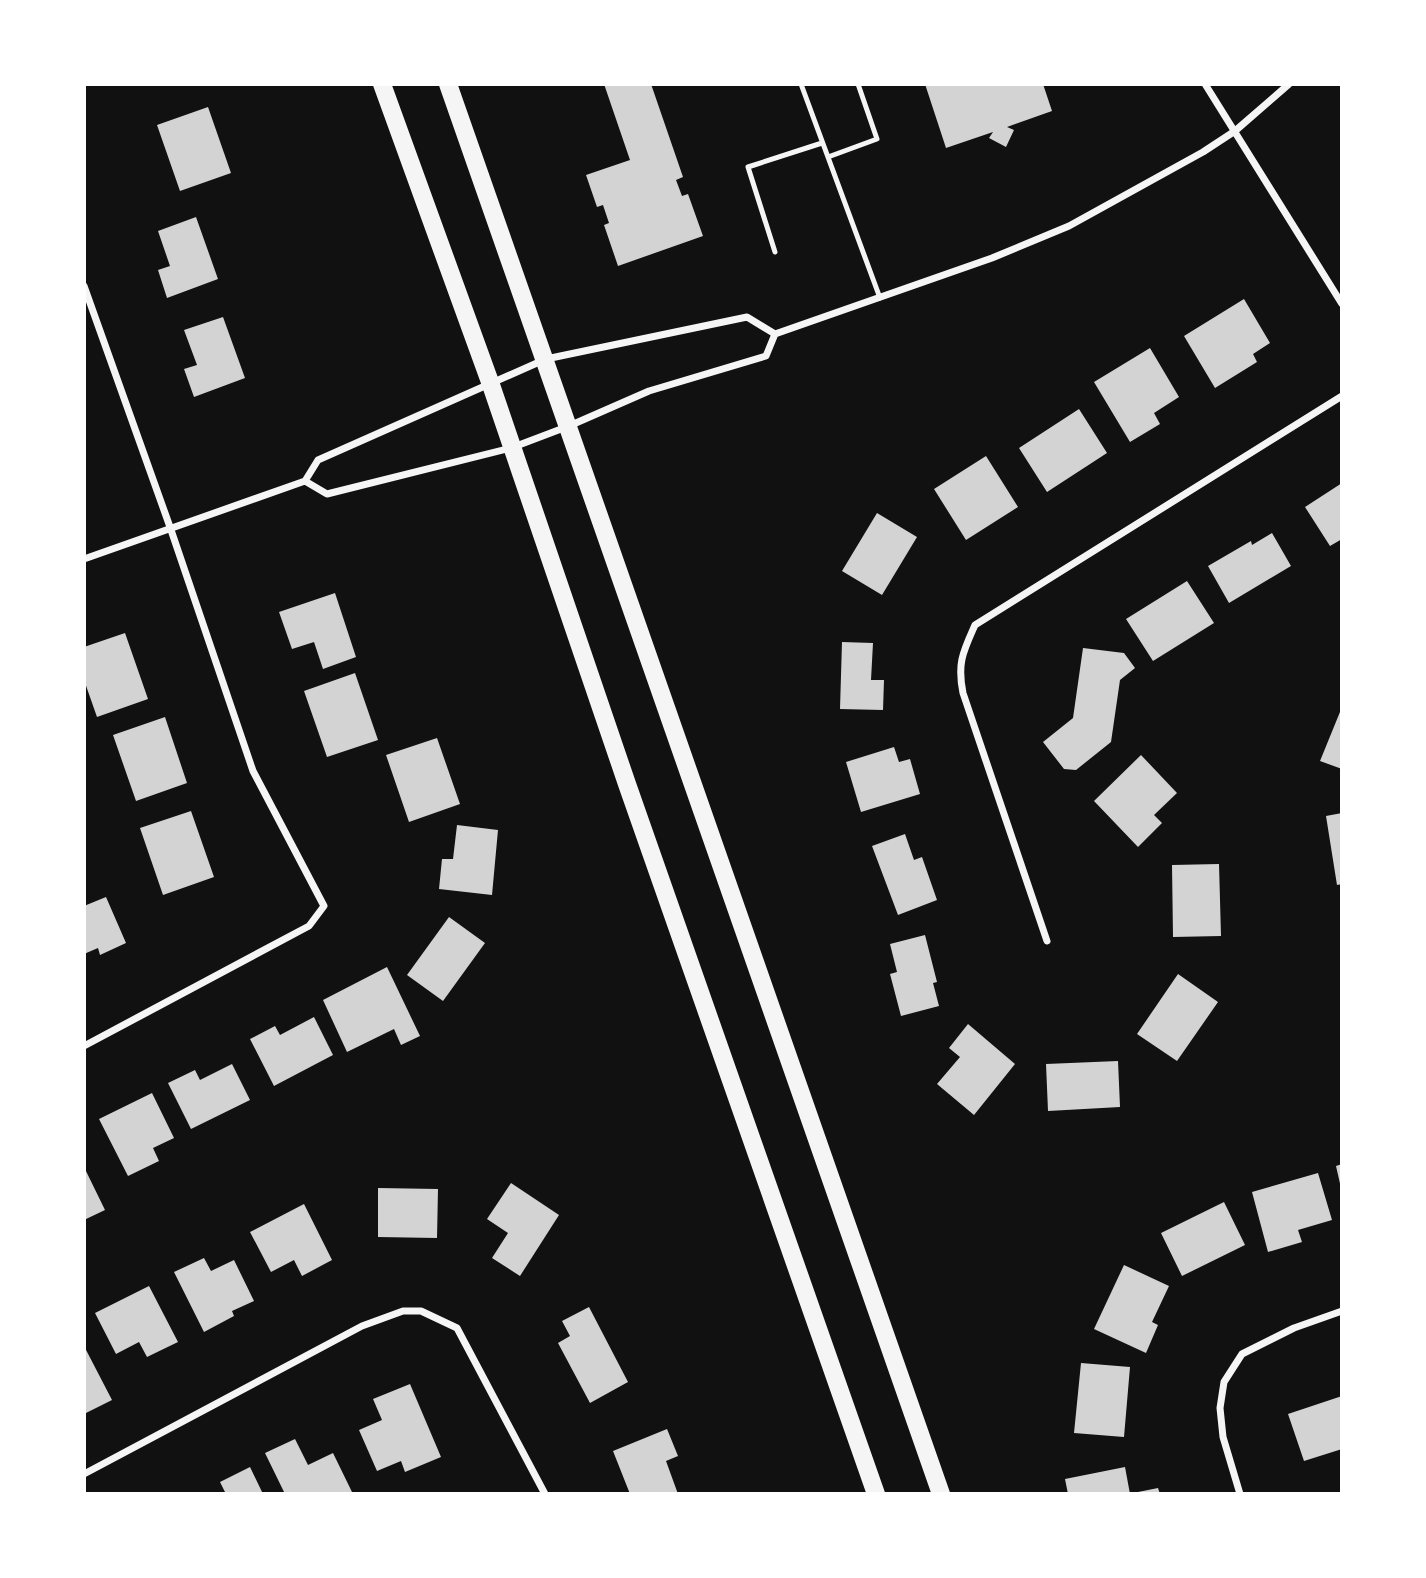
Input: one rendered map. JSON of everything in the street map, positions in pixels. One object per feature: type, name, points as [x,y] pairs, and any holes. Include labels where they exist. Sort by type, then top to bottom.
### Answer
[{"type":"main road","points":[[382,84],[490,382],[876,1494]]},
{"type":"main road","points":[[448,84],[941,1494]]},
{"type":"street","points":[[1205,84],[1342,304]]},
{"type":"street","points":[[305,481],[327,494],[511,448],[649,391],[765,356],[775,334],[992,258],[1069,226],[1203,152],[1235,131],[1289,84]]},
{"type":"street","points":[[84,286],[253,771],[324,906],[309,926],[84,1046]]},
{"type":"street","points":[[84,559],[305,481],[318,460],[545,359],[747,317],[775,334]]},
{"type":"street","points":[[1047,941],[963,693],[960,678],[961,657],[975,625],[1342,396]]},
{"type":"street","points":[[84,1474],[362,1326],[403,1311],[421,1311],[457,1328],[545,1494]]},
{"type":"street","points":[[1240,1494],[1223,1437],[1220,1408],[1224,1382],[1242,1354],[1294,1328],[1342,1311]]},
{"type":"lane","points":[[801,84],[880,298]]},
{"type":"lane","points":[[828,157],[877,139],[858,84]]},
{"type":"lane","points":[[775,252],[748,167],[822,143]]},
{"type":"building","points":[[604,84],[651,84],[683,177],[676,180],[682,196],[688,194],[703,236],[618,266],[604,225],[609,223],[603,205],[597,207],[586,175],[630,160]]},
{"type":"building","points":[[925,84],[1043,84],[1052,111],[1007,127],[1014,130],[1006,147],[989,138],[993,132],[946,148]]},
{"type":"building","points":[[208,107],[231,173],[180,191],[157,125]]},
{"type":"building","points":[[196,217],[218,279],[167,298],[158,270],[170,266],[158,231]]},
{"type":"building","points":[[1244,299],[1270,343],[1253,354],[1257,362],[1215,388],[1184,336]]},
{"type":"building","points":[[223,317],[245,378],[194,397],[184,369],[197,365],[184,330]]},
{"type":"building","points":[[1150,348],[1179,397],[1154,413],[1160,424],[1130,442],[1094,382]]},
{"type":"building","points":[[1079,409],[1107,453],[1047,492],[1019,448]]},
{"type":"building","points":[[986,456],[1018,507],[966,540],[934,489]]},
{"type":"building","points":[[1342,483],[1342,539],[1330,546],[1305,507]]},
{"type":"building","points":[[877,513],[917,537],[882,595],[842,571]]},
{"type":"building","points":[[1272,533],[1291,566],[1229,603],[1208,566],[1251,541],[1252,545]]},
{"type":"building","points":[[1187,581],[1214,623],[1153,661],[1126,619]]},
{"type":"building","points":[[335,593],[356,657],[323,669],[314,642],[292,649],[279,612]]},
{"type":"building","points":[[125,633],[148,699],[97,717],[84,680],[84,647]]},
{"type":"building","points":[[842,642],[873,643],[871,680],[884,680],[883,710],[840,709]]},
{"type":"building","points":[[1083,648],[1124,653],[1135,668],[1120,680],[1111,742],[1076,770],[1064,769],[1043,742],[1073,718]]},
{"type":"building","points":[[355,673],[378,740],[327,757],[304,691]]},
{"type":"building","points":[[1342,707],[1342,769],[1320,761]]},
{"type":"building","points":[[165,717],[187,783],[136,801],[113,735]]},
{"type":"building","points":[[437,738],[460,804],[409,822],[386,755]]},
{"type":"building","points":[[894,747],[899,762],[910,759],[920,794],[861,812],[846,762]]},
{"type":"building","points":[[1141,755],[1177,793],[1154,815],[1162,823],[1138,847],[1094,801]]},
{"type":"building","points":[[191,811],[214,877],[163,895],[140,828]]},
{"type":"building","points":[[1342,813],[1342,884],[1337,885],[1326,816]]},
{"type":"building","points":[[457,825],[498,830],[492,895],[439,889],[442,859],[453,859]]},
{"type":"building","points":[[905,834],[914,860],[922,857],[937,900],[898,915],[872,846]]},
{"type":"building","points":[[1219,864],[1221,936],[1173,937],[1172,865]]},
{"type":"building","points":[[106,897],[126,943],[100,955],[98,948],[84,954],[84,906]]},
{"type":"building","points":[[449,917],[485,943],[443,1001],[407,975]]},
{"type":"building","points":[[925,935],[937,982],[933,983],[939,1006],[901,1016],[890,974],[897,972],[890,944]]},
{"type":"building","points":[[387,967],[420,1036],[401,1045],[394,1029],[347,1052],[323,1000]]},
{"type":"building","points":[[1178,974],[1218,1002],[1177,1061],[1137,1034]]},
{"type":"building","points":[[314,1017],[333,1055],[274,1086],[250,1039],[275,1026],[280,1035]]},
{"type":"building","points":[[968,1024],[1015,1064],[974,1115],[937,1084],[960,1057],[949,1048]]},
{"type":"building","points":[[1118,1061],[1120,1107],[1048,1111],[1046,1064]]},
{"type":"building","points":[[232,1064],[250,1100],[191,1129],[168,1083],[195,1070],[200,1080]]},
{"type":"building","points":[[152,1093],[174,1138],[153,1148],[159,1161],[128,1176],[99,1119]]},
{"type":"building","points":[[1342,1164],[1342,1188],[1341,1188],[1336,1166]]},
{"type":"building","points":[[84,1167],[105,1210],[84,1220]]},
{"type":"building","points":[[1318,1173],[1332,1220],[1298,1230],[1302,1242],[1268,1252],[1252,1192]]},
{"type":"building","points":[[511,1183],[559,1215],[520,1276],[492,1258],[508,1233],[487,1219]]},
{"type":"building","points":[[378,1188],[438,1189],[437,1238],[378,1237]]},
{"type":"building","points":[[1224,1202],[1245,1245],[1182,1276],[1161,1233]]},
{"type":"building","points":[[304,1204],[332,1260],[302,1276],[294,1260],[271,1272],[250,1232]]},
{"type":"building","points":[[204,1258],[211,1271],[234,1260],[254,1301],[232,1311],[234,1316],[204,1332],[174,1272]]},
{"type":"building","points":[[1124,1265],[1169,1286],[1152,1322],[1158,1325],[1146,1353],[1094,1329]]},
{"type":"building","points":[[149,1286],[178,1342],[147,1357],[139,1342],[116,1354],[95,1313]]},
{"type":"building","points":[[589,1307],[628,1382],[590,1403],[558,1343],[570,1336],[562,1321]]},
{"type":"building","points":[[84,1346],[112,1400],[84,1414]]},
{"type":"building","points":[[1081,1363],[1130,1367],[1124,1437],[1074,1433]]},
{"type":"building","points":[[410,1384],[441,1457],[405,1472],[401,1461],[377,1471],[359,1430],[382,1420],[373,1399]]},
{"type":"building","points":[[1342,1396],[1342,1449],[1304,1461],[1288,1414]]},
{"type":"building","points":[[667,1429],[678,1456],[666,1461],[678,1494],[630,1494],[613,1451]]},
{"type":"building","points":[[295,1439],[308,1465],[333,1453],[352,1492],[285,1494],[265,1453]]},
{"type":"building","points":[[250,1467],[263,1494],[226,1494],[220,1482]]},
{"type":"building","points":[[1125,1467],[1130,1494],[1068,1494],[1065,1479]]},
{"type":"building","points":[[1158,1488],[1160,1494],[1133,1493]]}]
